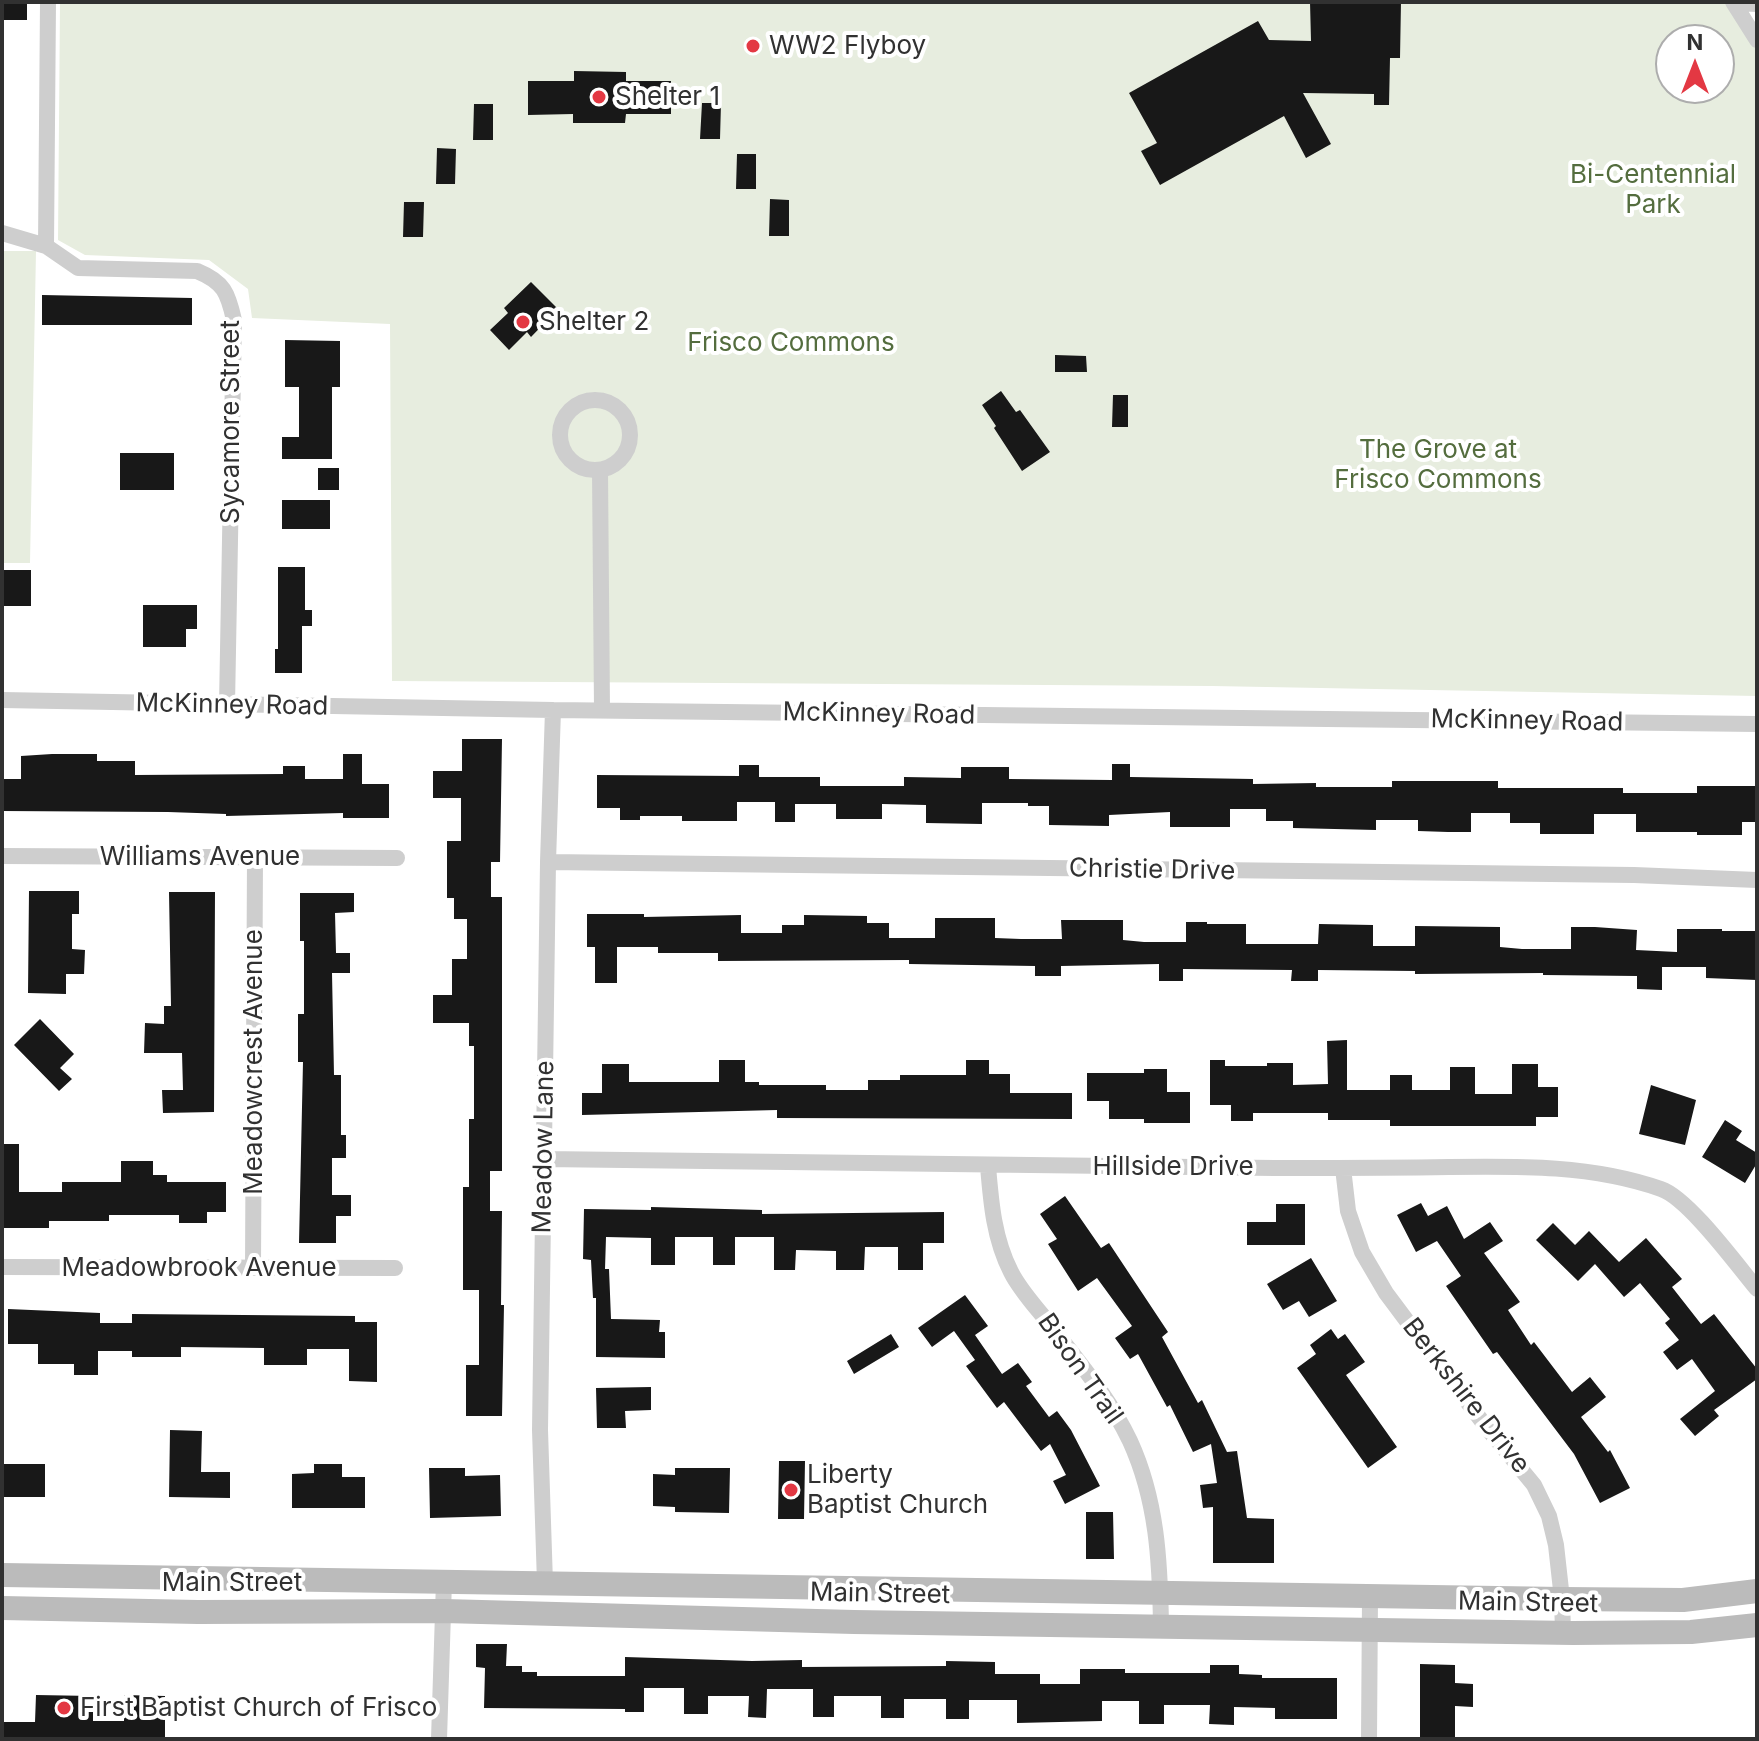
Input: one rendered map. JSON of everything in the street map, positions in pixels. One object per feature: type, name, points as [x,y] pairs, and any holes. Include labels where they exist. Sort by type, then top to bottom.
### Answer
[{"type":"main road","name":"Main Street","points":[[2,1575],[1562,1599],[1683,1600],[1757,1591]]},
{"type":"main road","points":[[100,1577],[100,1609]]},
{"type":"main road","points":[[198,1612],[199,1579]]},
{"type":"main road","points":[[854,1622],[855,1588]]},
{"type":"main road","name":"Main Street","points":[[2,1608],[198,1612],[444,1611],[854,1622],[1563,1632],[1691,1632],[1757,1625]]},
{"type":"street","points":[[46,246],[48,2]]},
{"type":"street","points":[[1733,3],[1757,4]]},
{"type":"street","points":[[1733,3],[1757,40]]},
{"type":"street","name":"Sycamore Street","points":[[2,233],[46,246],[78,268],[197,271],[227,291],[234,320],[227,705]]},
{"type":"street","points":[[586,401],[612,404],[625,416],[631,433],[631,442],[623,458],[600,471],[591,471],[575,464],[563,451],[561,442],[560,433],[565,417],[578,404],[586,401]]},
{"type":"street","points":[[600,471],[602,710]]},
{"type":"street","name":"McKinney Road","points":[[2,700],[553,710],[1757,724]]},
{"type":"street","name":"Meadow Lane","points":[[545,1583],[540,1430],[553,710]]},
{"type":"street","name":"Williams Avenue","points":[[2,856],[397,858]]},
{"type":"street","name":"Meadowcrest Avenue","points":[[253,1267],[255,857]]},
{"type":"street","name":"Christie Drive","points":[[548,862],[1634,875],[1757,880]]},
{"type":"street","name":"Hillside Drive","points":[[544,1159],[988,1166],[1523,1166],[1580,1170],[1625,1178],[1666,1190],[1690,1211],[1757,1289]]},
{"type":"street","name":"Bison Trail","points":[[988,1166],[991,1210],[999,1243],[1012,1275],[1102,1392],[1130,1441],[1151,1502],[1158,1540],[1161,1625]]},
{"type":"street","name":"Berkshire Drive","points":[[1343,1168],[1348,1211],[1362,1252],[1386,1293],[1487,1428],[1534,1485],[1549,1516],[1556,1545],[1563,1632]]},
{"type":"street","name":"Meadowbrook Avenue","points":[[2,1267],[395,1268]]},
{"type":"street","points":[[439,1739],[444,1581]]},
{"type":"street","points":[[1369,1739],[1370,1597]]},
{"type":"green space","name":"Frisco Commons","points":[[60,2],[1743,2],[1757,27],[1757,696],[1212,686],[392,681],[390,324],[252,318],[248,289],[209,260],[85,255],[58,240]]},
{"type":"green space","points":[[2,251],[36,251],[30,563],[2,563]]},
{"type":"building","points":[[2,2],[27,2],[27,20],[2,20]]},
{"type":"building","points":[[1310,2],[1401,2],[1400,58],[1390,58],[1389,105],[1374,105],[1374,94],[1303,93],[1331,144],[1306,158],[1284,116],[1160,185],[1141,151],[1157,143],[1129,93],[1258,21],[1269,40],[1311,41]]},
{"type":"building","name":"Shelter 1","points":[[574,71],[626,72],[626,81],[671,81],[671,114],[626,114],[625,123],[573,123],[573,114],[528,115],[528,81],[574,81]]},
{"type":"building","points":[[702,103],[721,103],[720,139],[700,139]]},
{"type":"building","points":[[474,104],[493,104],[493,140],[473,140]]},
{"type":"building","points":[[437,148],[456,149],[455,184],[436,184]]},
{"type":"building","points":[[737,154],[756,154],[756,189],[736,189]]},
{"type":"building","points":[[770,199],[789,200],[789,236],[769,236]]},
{"type":"building","points":[[404,202],[424,202],[423,237],[403,237]]},
{"type":"building","name":"Shelter 2","points":[[531,282],[558,309],[531,337],[527,332],[509,350],[490,330],[508,313],[504,308]]},
{"type":"building","points":[[42,295],[192,298],[192,325],[42,325]]},
{"type":"building","points":[[285,340],[340,341],[340,387],[332,387],[332,459],[282,459],[282,437],[299,437],[299,387],[285,387]]},
{"type":"building","points":[[1055,355],[1086,356],[1087,372],[1055,372]]},
{"type":"building","points":[[1001,391],[1016,412],[1020,410],[1050,452],[1022,471],[982,405]]},
{"type":"building","points":[[1113,395],[1128,395],[1128,427],[1112,427]]},
{"type":"building","points":[[120,453],[174,453],[174,490],[120,490]]},
{"type":"building","points":[[318,468],[339,468],[339,490],[318,490]]},
{"type":"building","points":[[282,500],[330,500],[330,529],[282,529]]},
{"type":"building","points":[[278,567],[305,567],[305,610],[312,610],[312,626],[302,626],[302,673],[275,673]]},
{"type":"building","points":[[2,570],[31,570],[31,606],[2,606]]},
{"type":"building","points":[[143,605],[197,605],[197,629],[186,629],[186,647],[143,647]]},
{"type":"building","points":[[462,739],[502,739],[500,862],[491,862],[491,897],[502,897],[502,1171],[490,1171],[490,1211],[502,1211],[502,1416],[466,1416],[466,1365],[479,1365],[479,1290],[463,1290],[463,1187],[469,1187],[469,1119],[474,1119],[474,1046],[469,1046],[469,1023],[433,1023],[433,995],[452,995],[452,959],[467,959],[467,919],[454,919],[454,898],[447,898],[447,841],[461,841],[461,798],[433,798],[433,771],[462,771]]},
{"type":"building","points":[[97,754],[97,761],[135,761],[135,775],[283,774],[283,766],[305,766],[305,779],[343,779],[343,754],[362,754],[362,784],[389,784],[389,818],[343,818],[343,813],[226,816],[168,812],[2,811],[2,779],[21,779],[21,756]]},
{"type":"building","points":[[1112,764],[1130,764],[1130,777],[1253,779],[1253,784],[1316,783],[1316,787],[1392,787],[1392,781],[1498,781],[1498,788],[1623,788],[1623,793],[1697,793],[1697,786],[1757,786],[1757,822],[1742,822],[1742,835],[1697,835],[1697,832],[1636,832],[1636,814],[1594,814],[1594,834],[1540,834],[1540,823],[1510,823],[1510,813],[1471,813],[1471,832],[1448,832],[1418,831],[1418,820],[1376,820],[1376,830],[1293,828],[1293,821],[1266,821],[1266,809],[1230,809],[1230,827],[1170,827],[1170,812],[1109,815],[1109,826],[1049,825],[1049,806],[1028,806],[1028,803],[982,803],[982,824],[926,823],[926,805],[882,804],[882,819],[836,819],[836,804],[795,804],[795,822],[775,822],[775,802],[737,802],[737,821],[682,821],[682,816],[640,816],[640,820],[620,820],[620,808],[597,808],[597,775],[739,776],[739,765],[759,765],[759,777],[820,777],[820,786],[904,786],[904,777],[961,778],[961,767],[1009,767],[1009,779],[1112,780]]},
{"type":"building","points":[[29,891],[79,891],[79,914],[72,914],[72,949],[85,950],[84,974],[66,974],[66,994],[28,993]]},
{"type":"building","points":[[169,892],[215,892],[214,1112],[163,1113],[162,1090],[183,1090],[182,1053],[144,1053],[145,1023],[164,1024],[164,1006],[171,1006]]},
{"type":"building","points":[[300,893],[354,893],[354,912],[335,913],[336,953],[350,953],[350,973],[332,973],[334,1075],[341,1075],[341,1135],[346,1135],[346,1158],[332,1158],[332,1195],[351,1195],[351,1216],[336,1216],[336,1243],[299,1243],[303,1062],[298,1062],[298,1014],[304,1014],[304,941],[300,941]]},
{"type":"building","points":[[587,914],[644,914],[644,917],[741,915],[741,933],[782,933],[782,925],[804,925],[804,915],[867,916],[867,923],[889,923],[889,938],[935,938],[935,918],[995,918],[995,938],[1021,939],[1062,939],[1061,920],[1123,920],[1123,940],[1144,942],[1186,942],[1186,922],[1207,922],[1246,924],[1246,944],[1318,944],[1319,924],[1373,925],[1373,946],[1415,946],[1415,926],[1500,927],[1500,947],[1522,949],[1571,949],[1571,927],[1595,927],[1637,930],[1636,950],[1677,952],[1677,929],[1722,929],[1757,931],[1757,980],[1706,978],[1706,967],[1662,967],[1662,990],[1637,989],[1637,976],[1543,973],[1415,974],[1415,971],[1318,970],[1318,981],[1291,981],[1292,970],[1183,969],[1183,981],[1159,981],[1159,964],[1061,966],[1061,976],[1035,976],[1035,966],[909,964],[909,960],[718,961],[718,953],[658,953],[658,947],[617,947],[617,983],[595,983],[595,947],[587,947]]},
{"type":"building","points":[[40,1019],[74,1054],[60,1068],[72,1079],[59,1091],[14,1045]]},
{"type":"building","points":[[1347,1040],[1347,1090],[1390,1090],[1390,1075],[1412,1075],[1412,1090],[1450,1090],[1450,1067],[1475,1067],[1475,1094],[1512,1094],[1512,1064],[1538,1064],[1538,1087],[1558,1087],[1558,1117],[1536,1117],[1536,1126],[1390,1126],[1390,1120],[1328,1120],[1328,1113],[1253,1113],[1253,1121],[1231,1121],[1231,1105],[1210,1105],[1210,1060],[1225,1060],[1225,1066],[1293,1063],[1293,1085],[1328,1084],[1327,1041]]},
{"type":"building","points":[[719,1060],[745,1060],[745,1082],[759,1082],[759,1085],[826,1085],[826,1090],[868,1090],[868,1080],[900,1080],[900,1075],[966,1075],[966,1060],[989,1060],[989,1074],[1010,1074],[1010,1093],[1072,1093],[1072,1119],[777,1118],[777,1110],[582,1115],[582,1093],[602,1093],[602,1064],[629,1064],[629,1082],[719,1082]]},
{"type":"building","points":[[1144,1069],[1167,1069],[1167,1092],[1190,1092],[1190,1123],[1109,1119],[1109,1101],[1087,1101],[1087,1073],[1144,1073]]},
{"type":"building","points":[[1651,1085],[1696,1100],[1685,1145],[1639,1134]]},
{"type":"building","points":[[1725,1120],[1742,1131],[1736,1140],[1757,1153],[1757,1163],[1745,1183],[1702,1157]]},
{"type":"building","points":[[2,1144],[19,1144],[19,1192],[62,1192],[62,1182],[121,1182],[121,1161],[153,1161],[153,1175],[167,1175],[167,1182],[226,1182],[226,1212],[207,1212],[207,1223],[179,1223],[179,1215],[109,1215],[109,1221],[49,1221],[49,1228],[2,1228]]},
{"type":"building","points":[[1065,1196],[1101,1248],[1109,1243],[1168,1332],[1162,1337],[1198,1403],[1202,1400],[1227,1452],[1237,1451],[1247,1518],[1274,1519],[1274,1563],[1213,1563],[1213,1507],[1203,1508],[1200,1485],[1217,1483],[1211,1444],[1193,1452],[1170,1405],[1167,1407],[1138,1354],[1130,1359],[1115,1338],[1132,1326],[1097,1278],[1078,1291],[1048,1244],[1057,1239],[1040,1214]]},
{"type":"building","points":[[1421,1203],[1428,1216],[1447,1206],[1464,1239],[1490,1222],[1503,1241],[1484,1253],[1520,1302],[1508,1310],[1531,1345],[1534,1342],[1572,1392],[1590,1377],[1606,1397],[1581,1417],[1608,1452],[1610,1450],[1630,1488],[1600,1503],[1574,1454],[1497,1352],[1493,1354],[1446,1286],[1461,1276],[1437,1241],[1416,1252],[1397,1215]]},
{"type":"building","points":[[1276,1204],[1305,1204],[1305,1245],[1247,1245],[1247,1222],[1276,1222]]},
{"type":"building","points":[[651,1207],[762,1210],[762,1214],[944,1212],[944,1243],[923,1243],[923,1270],[898,1270],[898,1247],[865,1247],[864,1270],[836,1270],[836,1251],[796,1250],[795,1270],[774,1270],[774,1237],[735,1237],[735,1265],[713,1265],[713,1237],[675,1237],[675,1265],[651,1265],[651,1238],[606,1237],[605,1269],[609,1269],[611,1319],[660,1320],[659,1332],[665,1332],[665,1358],[596,1357],[596,1298],[593,1298],[591,1260],[583,1259],[584,1209],[651,1210]]},
{"type":"building","points":[[1553,1223],[1575,1245],[1589,1231],[1619,1262],[1646,1238],[1682,1279],[1672,1287],[1701,1324],[1714,1314],[1757,1369],[1757,1379],[1714,1410],[1719,1416],[1695,1436],[1680,1419],[1715,1391],[1692,1359],[1677,1370],[1663,1352],[1679,1340],[1665,1323],[1670,1319],[1640,1283],[1624,1297],[1595,1264],[1578,1281],[1536,1240]]},
{"type":"building","points":[[1311,1258],[1337,1301],[1309,1317],[1299,1301],[1283,1310],[1267,1284]]},
{"type":"building","points":[[965,1295],[988,1326],[975,1335],[1002,1374],[1018,1363],[1032,1382],[1026,1386],[1049,1417],[1057,1411],[1071,1430],[1100,1486],[1065,1504],[1053,1481],[1066,1475],[1050,1444],[1041,1451],[1004,1402],[997,1408],[966,1366],[975,1360],[954,1331],[932,1347],[918,1328]]},
{"type":"building","points":[[8,1309],[100,1313],[100,1323],[132,1323],[132,1314],[355,1316],[355,1322],[377,1322],[377,1382],[349,1381],[349,1349],[307,1349],[307,1365],[264,1365],[264,1348],[181,1347],[181,1357],[132,1357],[132,1351],[98,1351],[98,1375],[74,1375],[74,1364],[38,1364],[38,1344],[8,1344]]},
{"type":"building","points":[[1331,1329],[1338,1339],[1345,1334],[1365,1362],[1346,1375],[1397,1447],[1368,1468],[1297,1368],[1316,1354],[1310,1345]]},
{"type":"building","points":[[891,1334],[899,1347],[854,1374],[847,1361]]},
{"type":"building","points":[[651,1387],[651,1410],[625,1411],[626,1428],[597,1428],[596,1388]]},
{"type":"building","points":[[170,1430],[202,1431],[201,1472],[230,1472],[230,1498],[169,1497]]},
{"type":"building","name":"Liberty Baptist Church","points":[[779,1461],[805,1461],[804,1519],[778,1519]]},
{"type":"building","points":[[2,1464],[45,1464],[45,1497],[2,1497]]},
{"type":"building","points":[[314,1464],[342,1464],[342,1477],[365,1477],[365,1508],[292,1508],[292,1474],[314,1473]]},
{"type":"building","points":[[429,1468],[465,1468],[465,1476],[500,1475],[501,1516],[430,1518]]},
{"type":"building","points":[[675,1468],[730,1468],[729,1513],[675,1512],[675,1507],[653,1506],[653,1474],[675,1475]]},
{"type":"building","points":[[1086,1512],[1113,1512],[1114,1559],[1086,1559]]},
{"type":"building","points":[[476,1644],[507,1644],[506,1666],[522,1666],[522,1672],[537,1672],[537,1676],[625,1676],[625,1657],[802,1660],[802,1667],[946,1666],[946,1661],[995,1662],[995,1674],[1040,1674],[1040,1684],[1080,1684],[1080,1669],[1125,1669],[1125,1673],[1210,1673],[1210,1665],[1239,1665],[1239,1674],[1262,1675],[1262,1678],[1337,1678],[1337,1719],[1275,1719],[1275,1708],[1234,1707],[1234,1725],[1209,1724],[1210,1705],[1164,1705],[1164,1724],[1139,1724],[1139,1701],[1102,1701],[1102,1721],[1017,1723],[1017,1700],[969,1700],[969,1719],[946,1719],[946,1699],[904,1699],[904,1718],[881,1718],[881,1696],[834,1696],[834,1717],[813,1717],[813,1689],[767,1689],[766,1718],[748,1717],[749,1696],[708,1696],[708,1714],[684,1714],[684,1688],[644,1688],[644,1712],[625,1712],[625,1709],[484,1708],[485,1668],[476,1667]]},
{"type":"building","points":[[1420,1664],[1455,1665],[1455,1683],[1473,1684],[1473,1707],[1455,1706],[1455,1739],[1420,1739]]},
{"type":"building","name":"First Baptist Church of Frisco","points":[[36,1695],[93,1696],[93,1721],[124,1721],[124,1695],[165,1696],[165,1739],[2,1739],[2,1722],[35,1722]]},
{"type":"place","name":"WW2 Flyboy","points":[[753,46]]},
{"type":"place","name":"Shelter 1","points":[[599,97]]},
{"type":"place","name":"Shelter 2","points":[[523,322]]},
{"type":"place","name":"Liberty Baptist Church","points":[[791,1490]]},
{"type":"place","name":"First Baptist Church of Frisco","points":[[64,1708]]},
{"type":"park label","name":"Bi-Centennial Park","points":[[1653,190]]},
{"type":"park label","name":"The Grove at Frisco Commons","points":[[1438,465]]}]
